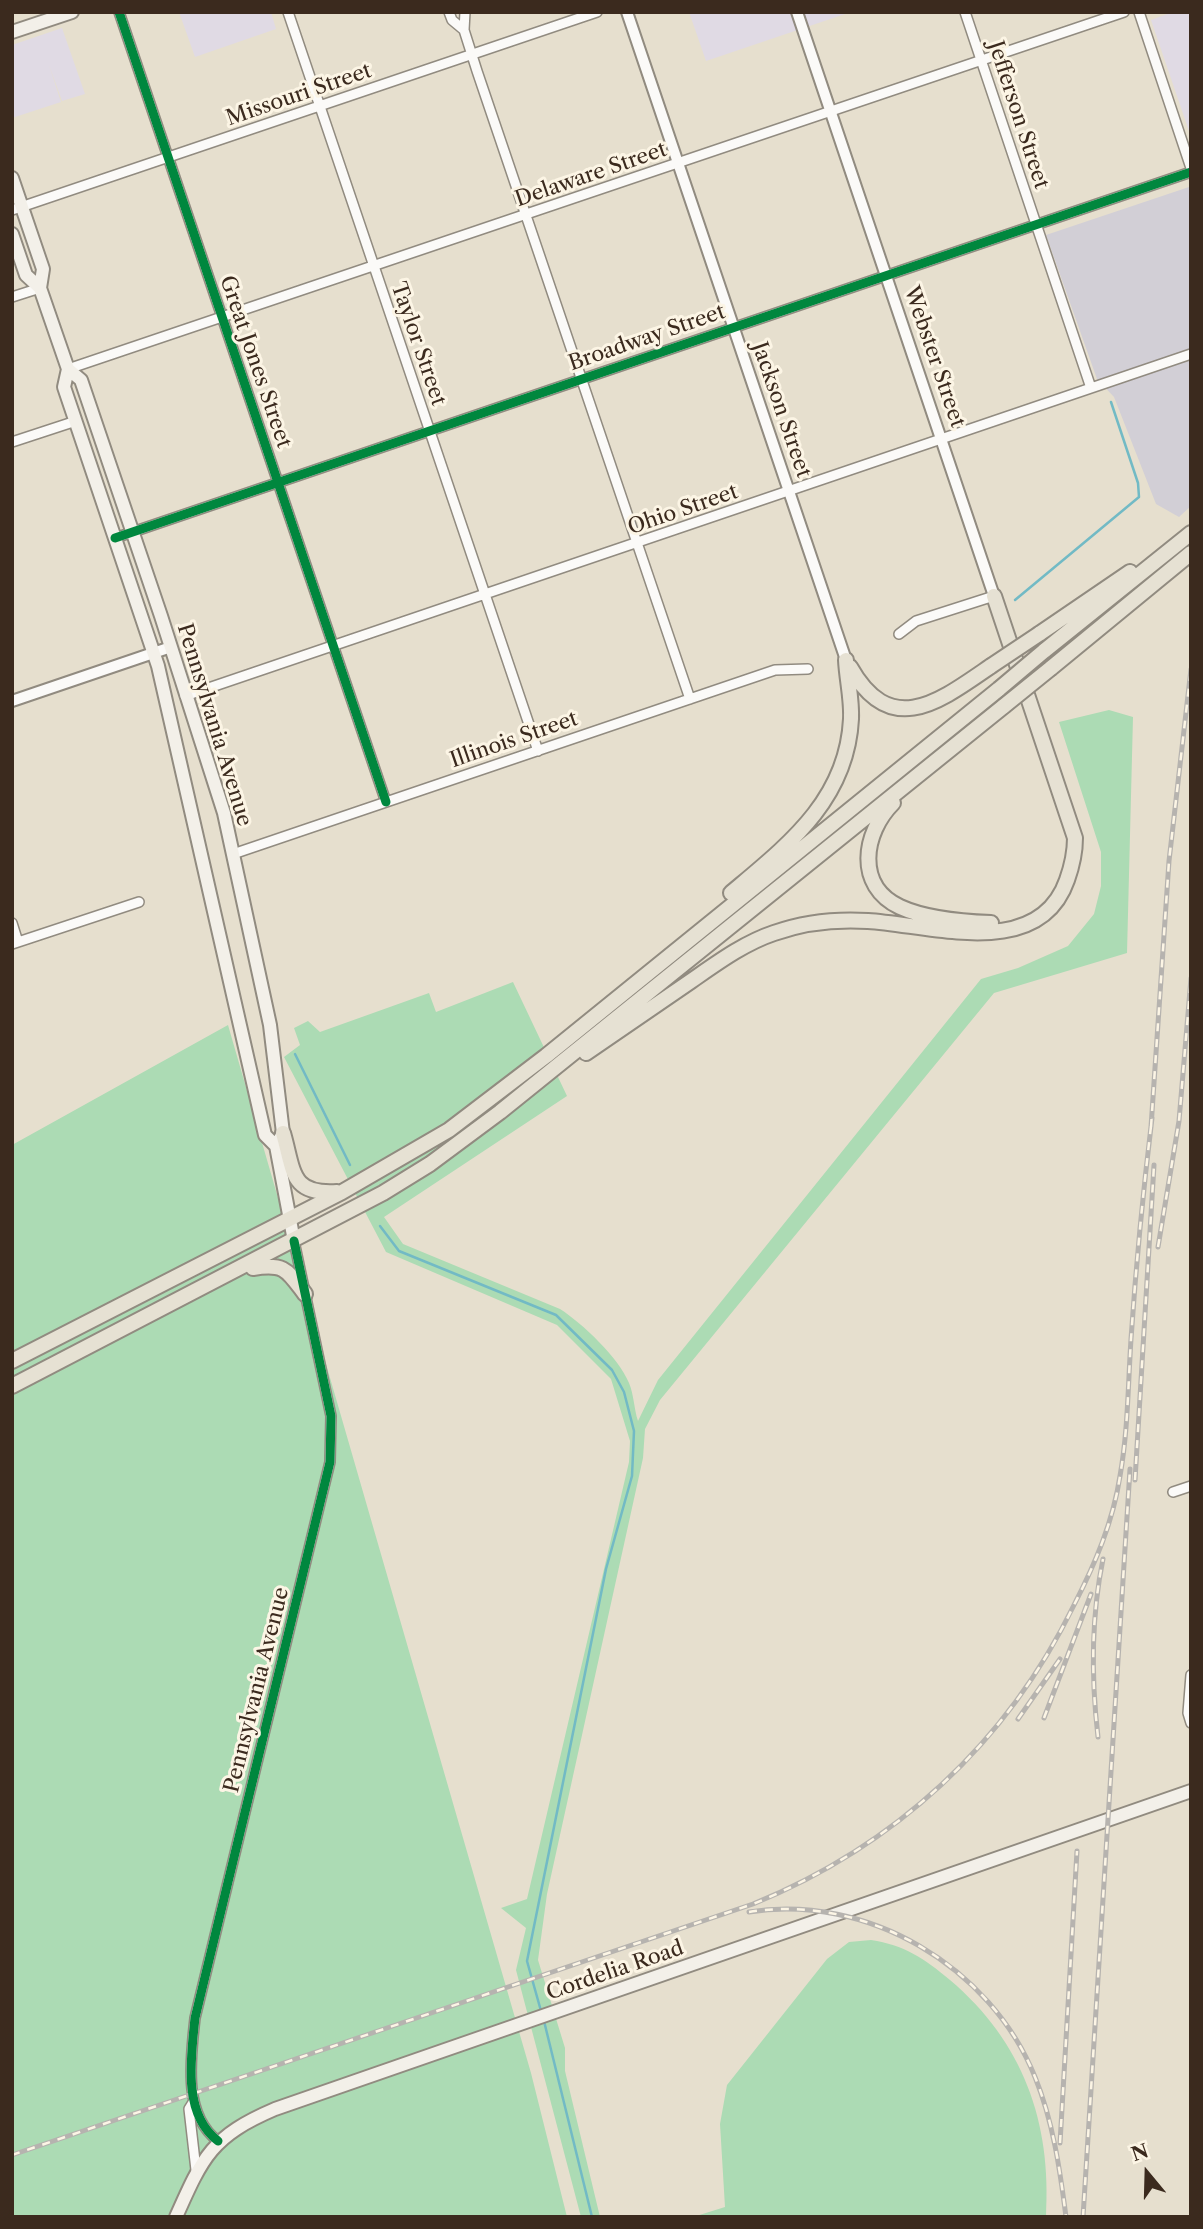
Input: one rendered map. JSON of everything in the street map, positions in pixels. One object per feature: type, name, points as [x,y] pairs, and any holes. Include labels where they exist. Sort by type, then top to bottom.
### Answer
[{"type":"highway","points":[[846,660],[864,690],[875,699],[903,709],[934,703],[1191,532]]},
{"type":"highway","points":[[12,1386],[294,1241],[430,1164],[553,1069],[1191,553]]},
{"type":"highway","points":[[12,1361],[342,1192],[449,1130],[999,689],[1158,555]]},
{"type":"highway","points":[[553,1069],[586,1053],[729,955],[771,933],[810,923],[845,920],[978,932],[1014,930],[1042,917],[1064,893],[1075,850],[1071,821],[994,596]]},
{"type":"highway","points":[[639,980],[663,951],[770,860],[816,815],[837,780],[848,743],[850,697],[846,660]]},
{"type":"highway","points":[[924,771],[881,814],[872,830],[867,849],[868,866],[884,895],[898,906],[917,913],[999,923],[1025,917],[1038,910],[1066,883]]},
{"type":"highway","points":[[279,1140],[296,1179],[303,1188],[312,1193],[342,1192]]},
{"type":"highway","points":[[238,1270],[275,1264],[290,1274],[305,1294]]},
{"type":"main road","points":[[12,32],[72,12]]},
{"type":"main road","name":"Pennsylvania Avenue","points":[[12,178],[17,209],[43,268],[40,288],[68,369],[81,380],[168,648],[214,776],[270,1025],[279,1140],[288,1219],[294,1241]]},
{"type":"main road","name":"Pennsylvania Avenue","points":[[12,234],[26,275],[40,288]]},
{"type":"main road","name":"Pennsylvania Avenue","points":[[68,369],[64,387],[153,653],[265,1135],[279,1140]]},
{"type":"main road","name":"Cordelia Road","points":[[176,2217],[195,2174],[218,2141],[243,2123],[275,2109],[1191,1791]]},
{"type":"street","name":"Great Jones Street","points":[[119,12],[386,802]]},
{"type":"street","name":"Taylor Street","points":[[288,12],[538,751]]},
{"type":"street","points":[[449,12],[452,20],[464,30]]},
{"type":"street","points":[[465,12],[464,30],[690,699]]},
{"type":"street","name":"Missouri Street","points":[[17,209],[597,12]]},
{"type":"street","name":"Jackson Street","points":[[627,12],[846,660]]},
{"type":"street","name":"Webster Street","points":[[797,12],[994,596]]},
{"type":"street","name":"Jefferson Street","points":[[965,12],[1091,388]]},
{"type":"street","name":"Delaware Street","points":[[68,369],[1124,12]]},
{"type":"street","points":[[1139,12],[1191,170]]},
{"type":"street","name":"Broadway Street","points":[[115,538],[1191,170]]},
{"type":"street","points":[[12,298],[40,288]]},
{"type":"street","name":"Ohio Street","points":[[185,696],[1191,354]]},
{"type":"street","points":[[12,442],[76,421]]},
{"type":"street","points":[[899,634],[916,621],[994,596]]},
{"type":"street","points":[[12,701],[168,648]]},
{"type":"street","name":"Illinois Street","points":[[233,854],[775,670],[807,668]]},
{"type":"street","points":[[12,923],[15,943],[139,902]]},
{"type":"street","name":"Pennsylvania Avenue","points":[[218,2141],[201,2122],[194,2101],[191,2054],[195,2018],[330,1462],[331,1416],[294,1241]]},
{"type":"street","points":[[1173,1492],[1191,1486]]},
{"type":"street","points":[[1191,1675],[1188,1713],[1191,1723]]},
{"type":"street","name":"Pennsylvania Avenue","points":[[194,2101],[189,2109],[197,2162],[195,2174]]},
{"type":"shaded area","points":[[179,12],[271,12],[276,29],[195,57]]},
{"type":"shaded area","points":[[689,12],[851,12],[706,61]]},
{"type":"shaded area","points":[[1173,12],[1191,12],[1191,137],[1151,20]]},
{"type":"shaded area","points":[[62,28],[85,94],[62,101],[49,65],[61,102],[12,118],[12,45]]},
{"type":"shaded area","points":[[1189,187],[1191,506],[1179,517],[1156,504],[1114,397],[1097,379],[1046,235]]},
{"type":"green space","points":[[1109,710],[1133,717],[1127,953],[994,993],[660,1400],[645,1429],[643,1458],[547,1894],[538,1960],[565,2048],[565,2071],[600,2217],[581,2217],[516,1970],[526,1928],[501,1908],[527,1899],[629,1462],[630,1441],[611,1379],[557,1325],[386,1252],[284,1057],[300,1045],[294,1028],[308,1021],[320,1032],[429,993],[436,1012],[513,982],[567,1096],[384,1217],[403,1244],[560,1309],[579,1323],[609,1352],[624,1373],[631,1388],[638,1421],[658,1380],[981,979],[1018,968],[1068,946],[1094,914],[1101,886],[1101,852],[1059,722]]},
{"type":"green space","points":[[228,1025],[531,2073],[567,2217],[12,2217],[12,1145]]},
{"type":"green space","points":[[871,1940],[904,1949],[922,1959],[950,1980],[997,2030],[1028,2086],[1038,2117],[1047,2182],[1046,2217],[693,2217],[725,2207],[720,2124],[727,2085],[827,1959],[849,1942]]},
{"type":"waterway","points":[[1015,600],[1139,497],[1138,483],[1111,402]]},
{"type":"waterway","points":[[295,1054],[350,1165]]},
{"type":"waterway","points":[[380,1226],[399,1251],[556,1315],[612,1370],[624,1392],[634,1431],[632,1476],[606,1569],[527,1961],[541,2011]]},
{"type":"waterway","points":[[544,2021],[592,2217]]},
{"type":"railway","points":[[1151,1127],[1169,861],[1191,669]]},
{"type":"railway","points":[[1158,1247],[1179,1121],[1191,978]]},
{"type":"railway","points":[[12,2155],[753,1904],[805,1880],[854,1852],[899,1820],[942,1784],[1016,1702],[1047,1655],[1082,1590],[1108,1526],[1117,1493],[1125,1442],[1135,1284],[1152,1118]]},
{"type":"railway","points":[[1135,1480],[1154,1165]]},
{"type":"railway","points":[[1083,2217],[1130,1469]]},
{"type":"railway","points":[[1098,1737],[1093,1648],[1103,1559]]},
{"type":"railway","points":[[1044,1718],[1091,1594]]},
{"type":"railway","points":[[1018,1719],[1060,1659]]},
{"type":"railway","points":[[1060,2143],[1077,1851]]},
{"type":"railway","points":[[749,1912],[793,1909],[837,1914],[880,1927],[920,1946],[956,1971],[988,2002],[1015,2038],[1035,2077],[1055,2146],[1066,2217]]},
{"type":"cycle path","points":[[119,12],[386,802]]},
{"type":"cycle path","points":[[115,538],[1191,172]]},
{"type":"cycle path","points":[[218,2141],[207,2130],[194,2100],[191,2067],[195,2018],[330,1462],[331,1416],[294,1241]]}]
